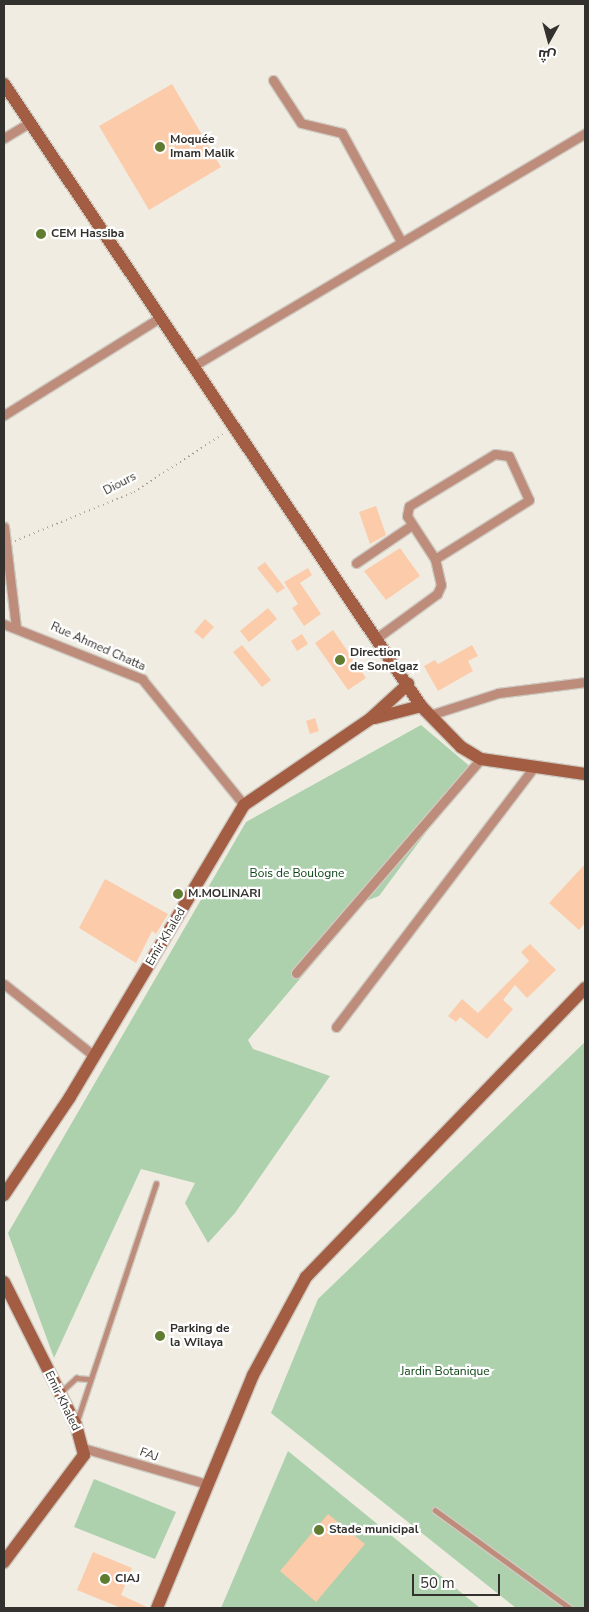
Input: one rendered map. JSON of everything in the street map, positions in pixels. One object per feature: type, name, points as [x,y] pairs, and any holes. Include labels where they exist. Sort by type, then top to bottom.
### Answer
[{"type":"street","points":[[273,80],[301,123],[342,133],[401,240]]},
{"type":"street","points":[[4,84],[195,365],[234,428],[426,710],[461,747],[482,759],[585,774]]},
{"type":"street","points":[[4,138],[31,122]]},
{"type":"street","points":[[195,365],[401,240],[585,133]]},
{"type":"street","points":[[4,416],[161,317]]},
{"type":"street","points":[[378,637],[437,594],[442,574],[435,559],[407,516],[409,506],[495,454],[509,456],[530,500],[435,559]]},
{"type":"street","points":[[356,563],[412,525]]},
{"type":"street","points":[[4,527],[8,542],[16,627]]},
{"type":"street","name":"Rue Ahmed Chatta","points":[[4,624],[16,627],[142,679],[244,805]]},
{"type":"street","points":[[370,719],[426,710],[498,693],[585,682]]},
{"type":"street","points":[[370,719],[408,684]]},
{"type":"street","name":"Emir Khaled","points":[[4,1195],[93,1055],[244,805],[370,719]]},
{"type":"street","points":[[296,974],[482,759]]},
{"type":"street","points":[[336,1027],[534,767]]},
{"type":"street","points":[[4,984],[93,1055]]},
{"type":"street","points":[[157,1608],[254,1375],[306,1276],[585,988]]},
{"type":"street","name":"Emir Khaled","points":[[4,1282],[8,1299],[60,1392],[76,1425],[83,1448]]},
{"type":"street","points":[[4,1562],[78,1468],[83,1448]]},
{"type":"street","name":"FAJ","points":[[83,1448],[207,1484]]},
{"type":"lane","points":[[76,1425],[88,1380],[156,1184]]},
{"type":"lane","points":[[60,1392],[76,1378],[88,1380]]},
{"type":"lane","points":[[435,1510],[570,1608]]},
{"type":"path","name":"Diours","points":[[8,542],[134,492],[234,428]]},
{"type":"green space","name":"Bois de Boulogne","points":[[421,725],[473,769],[379,896],[366,901],[248,1040],[253,1049],[330,1076],[235,1213],[208,1243],[185,1203],[195,1183],[141,1169],[54,1358],[8,1233],[246,822]]},
{"type":"green space","name":"Jardin Botanique","points":[[585,1042],[585,1608],[516,1608],[271,1413],[318,1299]]},
{"type":"green space","name":"Stade municipal","points":[[288,1451],[480,1608],[221,1608]]},
{"type":"green space","points":[[94,1479],[176,1512],[155,1559],[74,1527]]},
{"type":"building","name":"Moquée Imam Malik","points":[[172,84],[221,167],[149,210],[99,126]]},
{"type":"building","points":[[376,506],[386,535],[370,544],[359,512]]},
{"type":"building","points":[[400,548],[420,576],[386,600],[364,571]]},
{"type":"building","points":[[265,562],[285,588],[277,593],[257,568]]},
{"type":"building","points":[[308,568],[312,575],[300,583],[321,614],[304,626],[292,608],[298,604],[284,582]]},
{"type":"building","points":[[268,608],[277,619],[249,642],[240,631]]},
{"type":"building","points":[[205,619],[214,627],[203,639],[194,632]]},
{"type":"building","name":"Direction de Sonelgaz","points":[[333,630],[366,678],[348,690],[315,643]]},
{"type":"building","points":[[302,634],[308,644],[297,651],[291,641]]},
{"type":"building","points":[[242,645],[271,680],[262,687],[233,652]]},
{"type":"building","points":[[472,645],[478,656],[468,661],[473,671],[438,691],[424,666],[435,660],[438,664]]},
{"type":"building","points":[[315,718],[319,731],[310,734],[306,721]]},
{"type":"building","points":[[585,864],[585,923],[579,930],[549,903]]},
{"type":"building","points":[[105,879],[168,914],[156,934],[152,931],[136,963],[79,928]]},
{"type":"building","points":[[530,944],[556,970],[527,998],[515,985],[503,1000],[513,1009],[487,1039],[460,1017],[456,1022],[448,1016],[462,999],[478,1013],[529,961],[521,952]]},
{"type":"building","points":[[328,1514],[365,1544],[316,1602],[280,1571]]},
{"type":"building","name":"CIAJ","points":[[93,1552],[132,1568],[121,1595],[149,1608],[121,1608],[77,1590]]},
{"type":"place","name":"Moquée Imam Malik","points":[[160,147]]},
{"type":"place","name":"CEM Hassiba","points":[[41,234]]},
{"type":"place","name":"Direction de Sonelgaz","points":[[340,660]]},
{"type":"place","name":"M.MOLINARI","points":[[178,894]]},
{"type":"place","name":"Parking de la Wilaya","points":[[160,1336]]},
{"type":"place","name":"Stade municipal","points":[[319,1530]]},
{"type":"place","name":"CIAJ","points":[[105,1579]]}]
